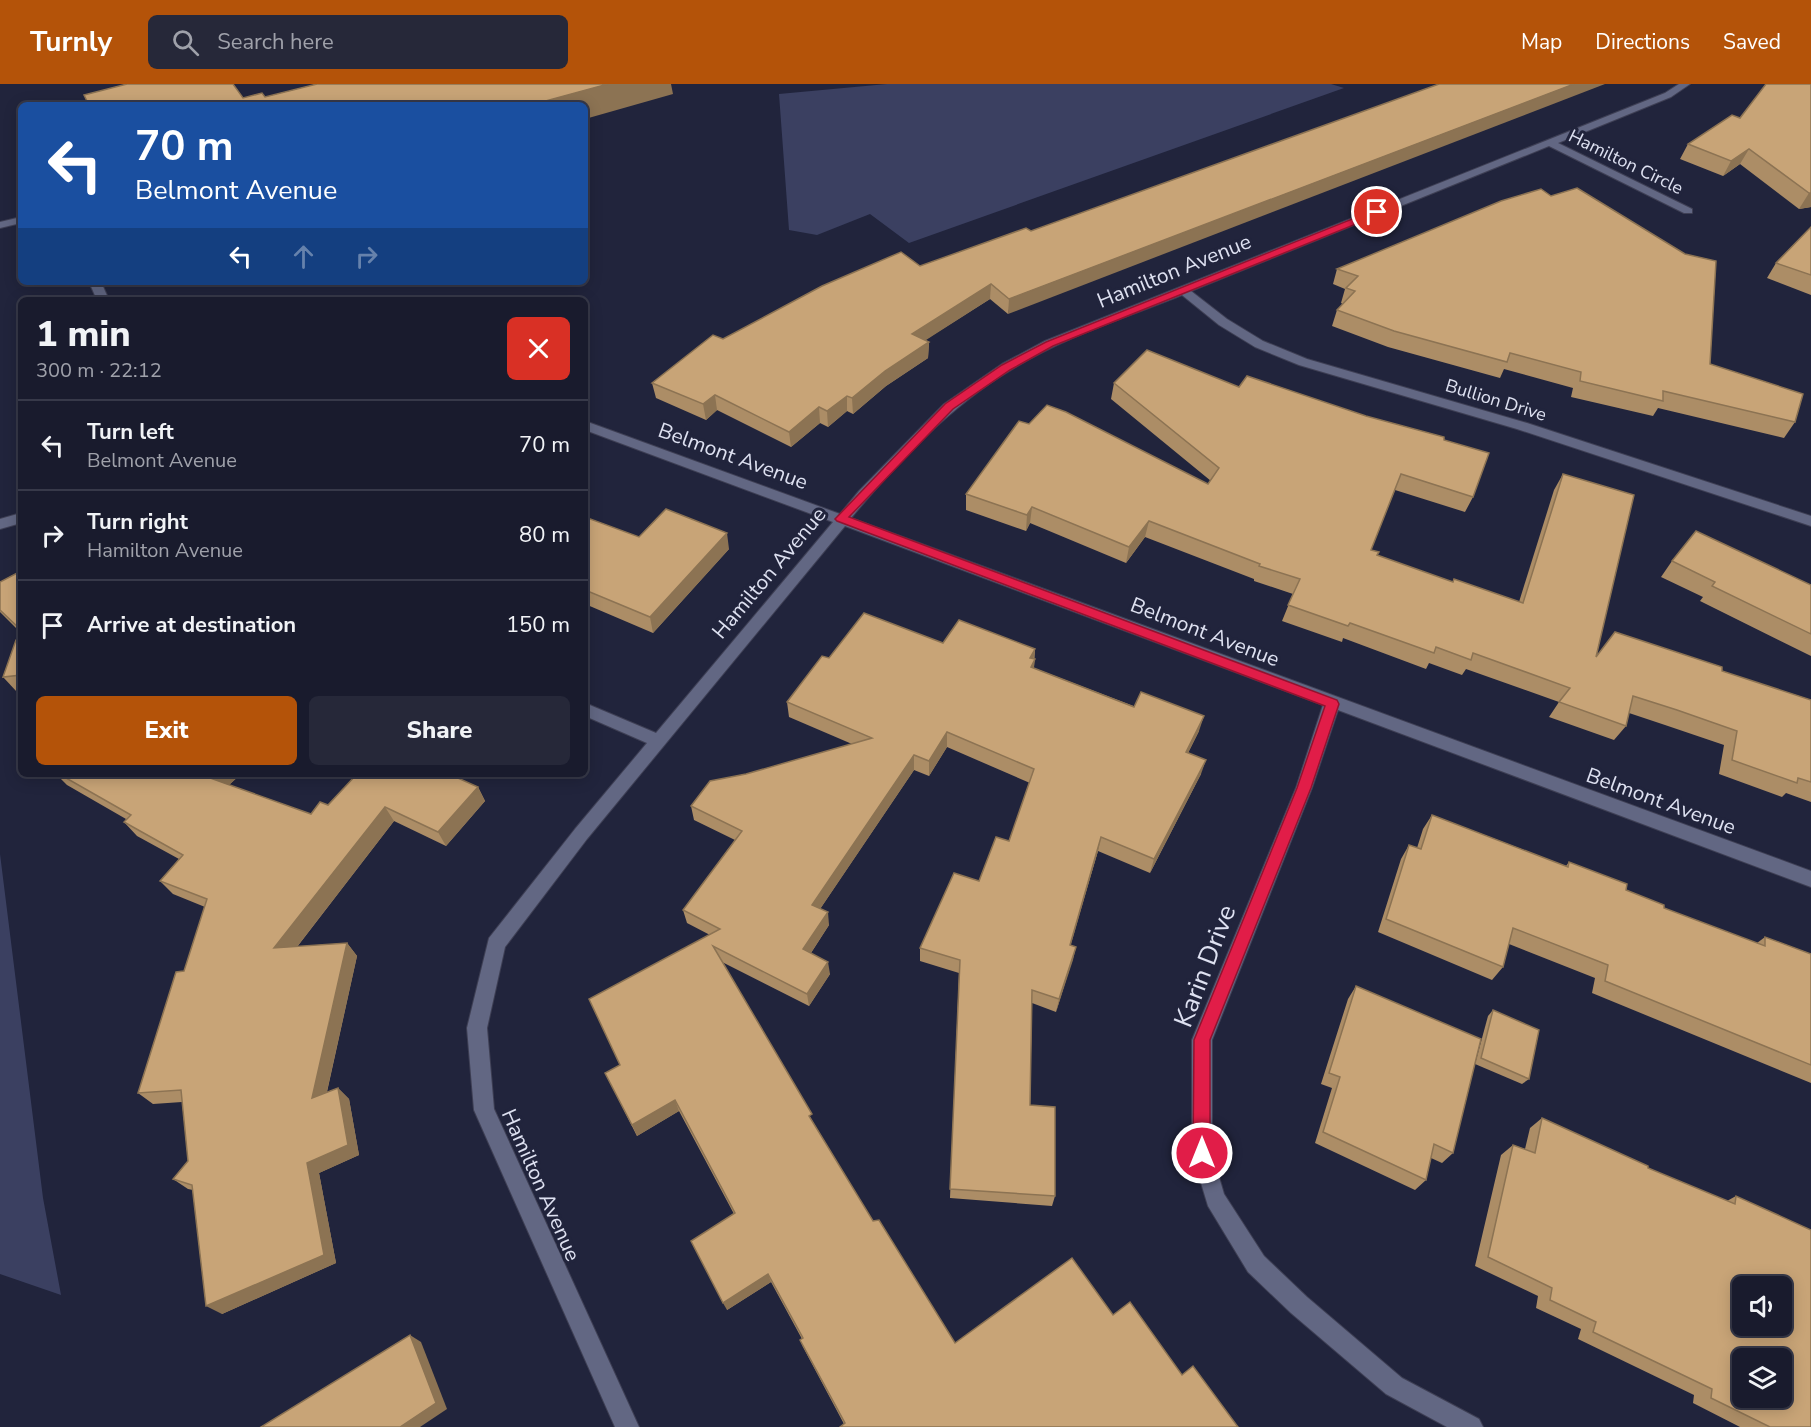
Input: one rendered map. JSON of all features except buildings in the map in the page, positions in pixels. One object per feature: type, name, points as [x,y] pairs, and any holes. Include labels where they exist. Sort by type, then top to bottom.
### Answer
[{"type":"street","name":"Hamilton Avenue","points":[[627,1427],[484,1110],[477,1028],[496,944],[658,741],[841,519],[949,407],[1006,367],[1049,344],[1668,95],[1685,84]]},
{"type":"street","name":"Hamilton Circle","points":[[1550,142],[1688,211]]},
{"type":"street","points":[[0,225],[18,221]]},
{"type":"street","name":"Bullion Drive","points":[[1183,290],[1223,322],[1259,344],[1303,362],[1522,426],[1811,521]]},
{"type":"street","name":"Belmont Avenue","points":[[588,426],[1332,704],[1811,879]]},
{"type":"street","points":[[0,524],[18,519]]},
{"type":"street","name":"Karin Drive","points":[[1332,704],[1304,788],[1202,1040],[1202,1153],[1215,1199],[1256,1264],[1299,1305],[1394,1386],[1471,1427]]},
{"type":"street","points":[[588,710],[658,741]]},
{"type":"shaded area","points":[[887,84],[1331,84],[1344,88],[909,243],[870,214],[817,235],[789,230],[779,94]]},
{"type":"shaded area","points":[[0,854],[43,1198],[61,1295],[0,1274]]},
{"type":"route","points":[[1202,1153],[1202,1040],[1304,788],[1332,704],[1166,639],[841,519],[949,407],[1006,367],[1049,344],[1377,212]]}]
